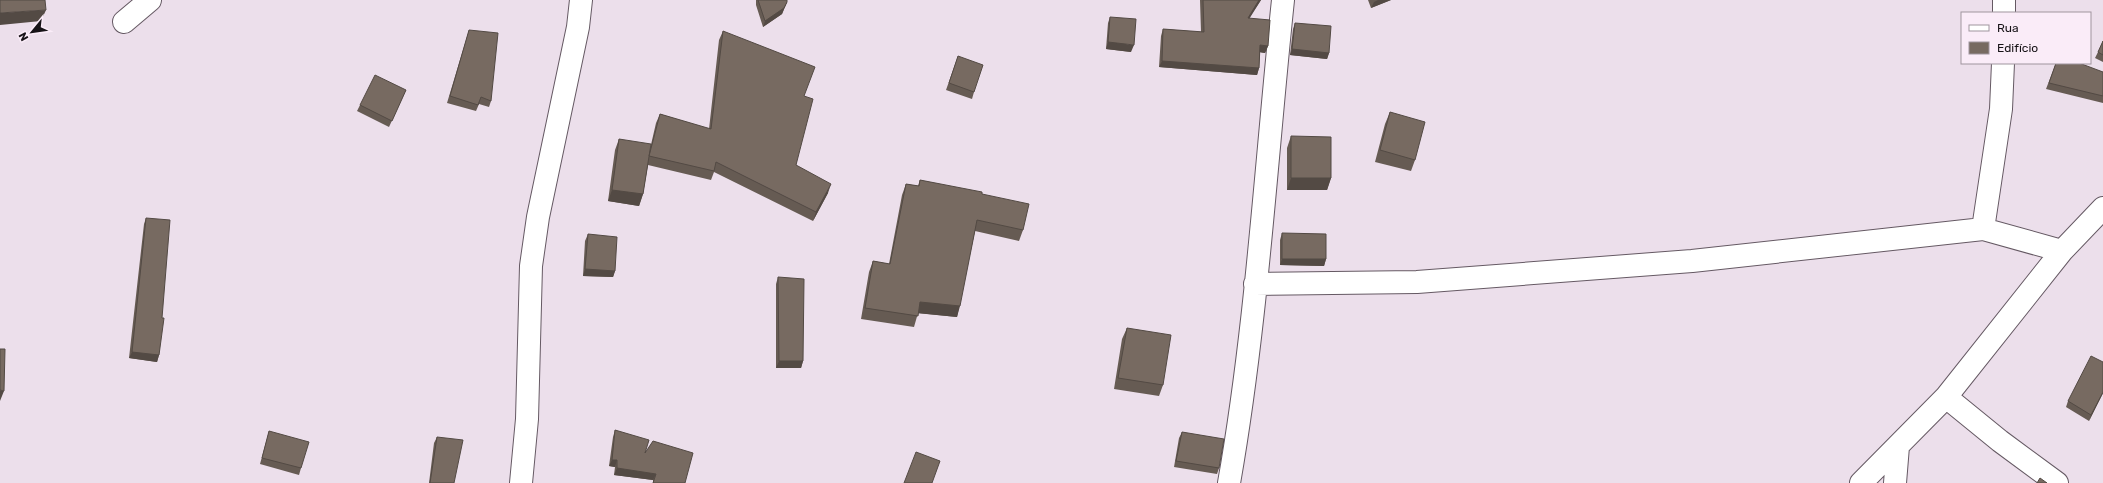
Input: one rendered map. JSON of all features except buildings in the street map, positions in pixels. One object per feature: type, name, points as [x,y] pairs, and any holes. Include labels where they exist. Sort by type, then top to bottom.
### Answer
[{"type":"street","points":[[124,22],[150,0]]},
{"type":"street","points":[[521,483],[527,419],[531,266],[538,217],[578,27],[581,0]]},
{"type":"street","points":[[1229,483],[1240,418],[1255,284],[1283,0]]},
{"type":"street","points":[[2004,0],[2004,12]]},
{"type":"street","points":[[1983,229],[2001,109],[2002,64]]},
{"type":"street","points":[[1861,483],[1946,397],[2062,252],[2103,208]]},
{"type":"street","points":[[1255,284],[1417,282],[1692,261],[1983,229],[2062,252]]},
{"type":"street","points":[[1946,397],[2000,441],[2057,483]]},
{"type":"street","points":[[1895,483],[1898,446]]}]
